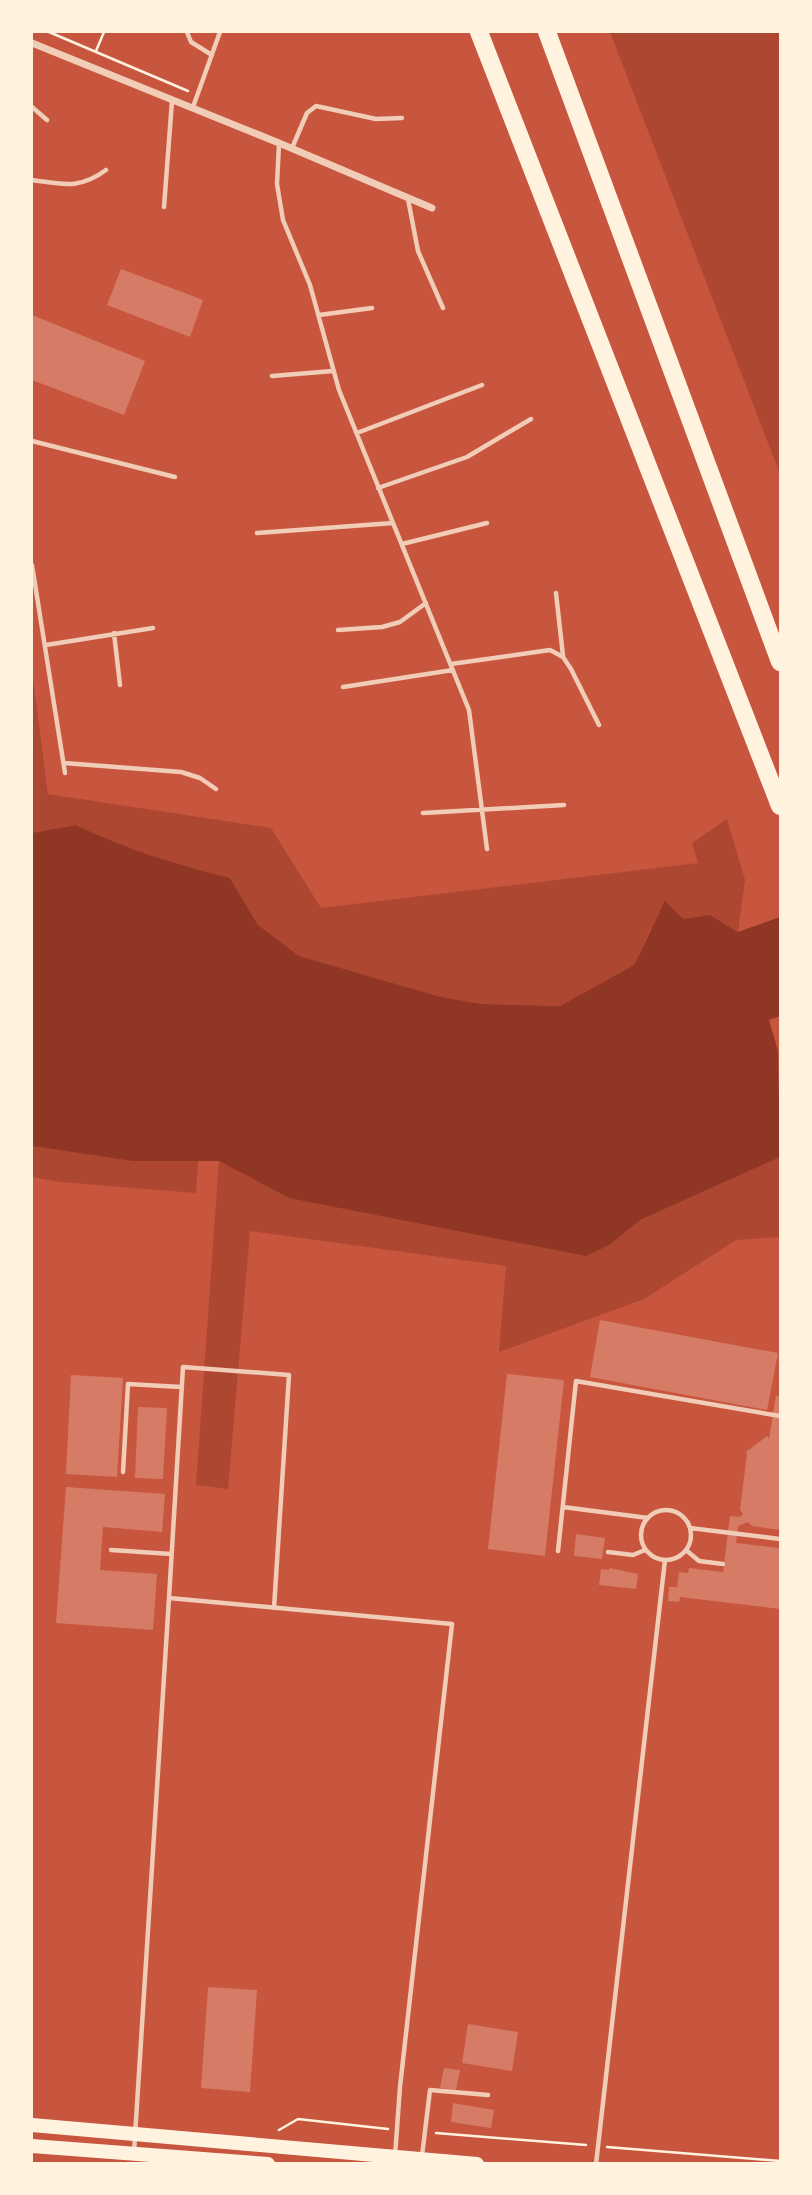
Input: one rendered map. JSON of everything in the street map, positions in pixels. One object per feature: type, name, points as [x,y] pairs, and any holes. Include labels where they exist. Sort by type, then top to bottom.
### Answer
[{"type":"highway","points":[[479,32],[780,806]]},
{"type":"highway","points":[[547,32],[780,662]]},
{"type":"main road","points":[[32,2124],[354,2159],[477,2164]]},
{"type":"main road","points":[[32,2146],[268,2164]]},
{"type":"street","points":[[32,43],[432,208]]},
{"type":"lane","points":[[187,32],[191,42],[212,55]]},
{"type":"lane","points":[[193,108],[220,32]]},
{"type":"lane","points":[[163,207],[172,100]]},
{"type":"lane","points":[[292,149],[307,113],[316,106],[376,119],[402,118]]},
{"type":"lane","points":[[32,107],[47,120]]},
{"type":"lane","points":[[279,143],[277,184],[283,220],[310,285],[333,371],[469,710],[487,849]]},
{"type":"lane","points":[[32,180],[76,186],[94,179],[106,170]]},
{"type":"lane","points":[[408,198],[418,251],[443,308]]},
{"type":"lane","points":[[319,315],[372,308]]},
{"type":"lane","points":[[271,376],[333,371]]},
{"type":"lane","points":[[357,433],[482,385]]},
{"type":"lane","points":[[379,488],[467,457],[531,419]]},
{"type":"lane","points":[[32,441],[175,477]]},
{"type":"lane","points":[[257,533],[393,523]]},
{"type":"lane","points":[[402,544],[487,523]]},
{"type":"lane","points":[[32,565],[65,773]]},
{"type":"lane","points":[[556,593],[563,657],[599,724]]},
{"type":"lane","points":[[338,630],[382,627],[400,622],[426,603]]},
{"type":"lane","points":[[46,645],[153,628]]},
{"type":"lane","points":[[114,633],[120,685]]},
{"type":"lane","points":[[343,687],[550,650],[563,657]]},
{"type":"lane","points":[[64,763],[181,772],[200,778],[216,789]]},
{"type":"lane","points":[[423,813],[564,805]]},
{"type":"lane","points":[[137,2153],[141,2134],[183,1367],[289,1375],[274,1608]]},
{"type":"lane","points":[[558,1550],[576,1381],[780,1416]]},
{"type":"lane","points":[[123,1472],[128,1384],[181,1387]]},
{"type":"lane","points":[[563,1507],[648,1518]]},
{"type":"lane","points":[[661,1510],[672,1510],[681,1515],[690,1528],[691,1541],[687,1550],[680,1557],[665,1560],[652,1556],[645,1550],[642,1541],[641,1531],[648,1518],[661,1510]]},
{"type":"lane","points":[[690,1528],[780,1539]]},
{"type":"lane","points":[[111,1550],[171,1555]]},
{"type":"lane","points":[[608,1552],[633,1555],[645,1550]]},
{"type":"lane","points":[[687,1550],[699,1561],[723,1564]]},
{"type":"lane","points":[[596,2164],[665,1560]]},
{"type":"lane","points":[[169,1598],[452,1625],[400,2087],[395,2161]]},
{"type":"lane","points":[[421,2162],[430,2090],[488,2095]]},
{"type":"path","points":[[49,32],[198,95]]},
{"type":"path","points":[[96,52],[104,32]]},
{"type":"shaded area","points":[[610,32],[780,32],[780,474]]},
{"type":"shaded area","points":[[32,672],[48,794],[271,828],[321,908],[698,863],[692,843],[727,819],[745,880],[738,932],[710,915],[651,928],[634,965],[560,1006],[482,1004],[441,997],[299,956],[258,925],[230,878],[180,866],[114,844],[76,825],[32,833]]},
{"type":"shaded area","points":[[76,825],[152,856],[230,878],[258,925],[299,956],[441,997],[482,1004],[560,1006],[634,965],[665,901],[683,919],[710,915],[738,932],[780,917],[780,1016],[769,1020],[778,1051],[780,1157],[640,1220],[611,1244],[586,1256],[289,1198],[219,1161],[132,1161],[32,1146],[32,833]]},
{"type":"shaded area","points":[[32,1146],[132,1161],[198,1161],[196,1193],[61,1182],[32,1177]]},
{"type":"shaded area","points":[[780,1157],[780,1237],[736,1240],[644,1299],[499,1352],[506,1266],[250,1231],[228,1489],[196,1485],[219,1161],[289,1198],[611,1244],[640,1220]]},
{"type":"building","points":[[121,269],[203,300],[190,337],[107,305]]},
{"type":"building","points":[[32,315],[145,361],[124,415],[32,380]]},
{"type":"building","points":[[600,1320],[778,1353],[767,1410],[590,1377]]},
{"type":"building","points":[[507,1374],[564,1380],[545,1556],[488,1549]]},
{"type":"building","points":[[71,1375],[123,1378],[117,1477],[66,1474]]},
{"type":"building","points":[[776,1396],[780,1397],[780,1530],[752,1526],[748,1522],[738,1526],[736,1543],[780,1548],[780,1609],[680,1597],[679,1602],[668,1601],[669,1587],[677,1587],[679,1572],[688,1573],[689,1568],[723,1572],[730,1516],[740,1517],[743,1514],[740,1510],[746,1452],[767,1436],[769,1439]]},
{"type":"building","points":[[138,1407],[167,1408],[163,1479],[135,1478]]},
{"type":"building","points":[[66,1487],[165,1494],[162,1532],[103,1527],[100,1570],[157,1574],[153,1630],[56,1623]]},
{"type":"building","points":[[576,1534],[605,1538],[602,1559],[574,1556]]},
{"type":"building","points":[[601,1569],[638,1574],[636,1589],[599,1585]]},
{"type":"building","points":[[208,1987],[257,1990],[250,2092],[201,2088]]},
{"type":"building","points":[[468,2024],[518,2032],[512,2071],[462,2063]]},
{"type":"building","points":[[444,2068],[460,2070],[456,2090],[440,2088]]},
{"type":"building","points":[[453,2103],[494,2110],[491,2128],[451,2122]]}]
